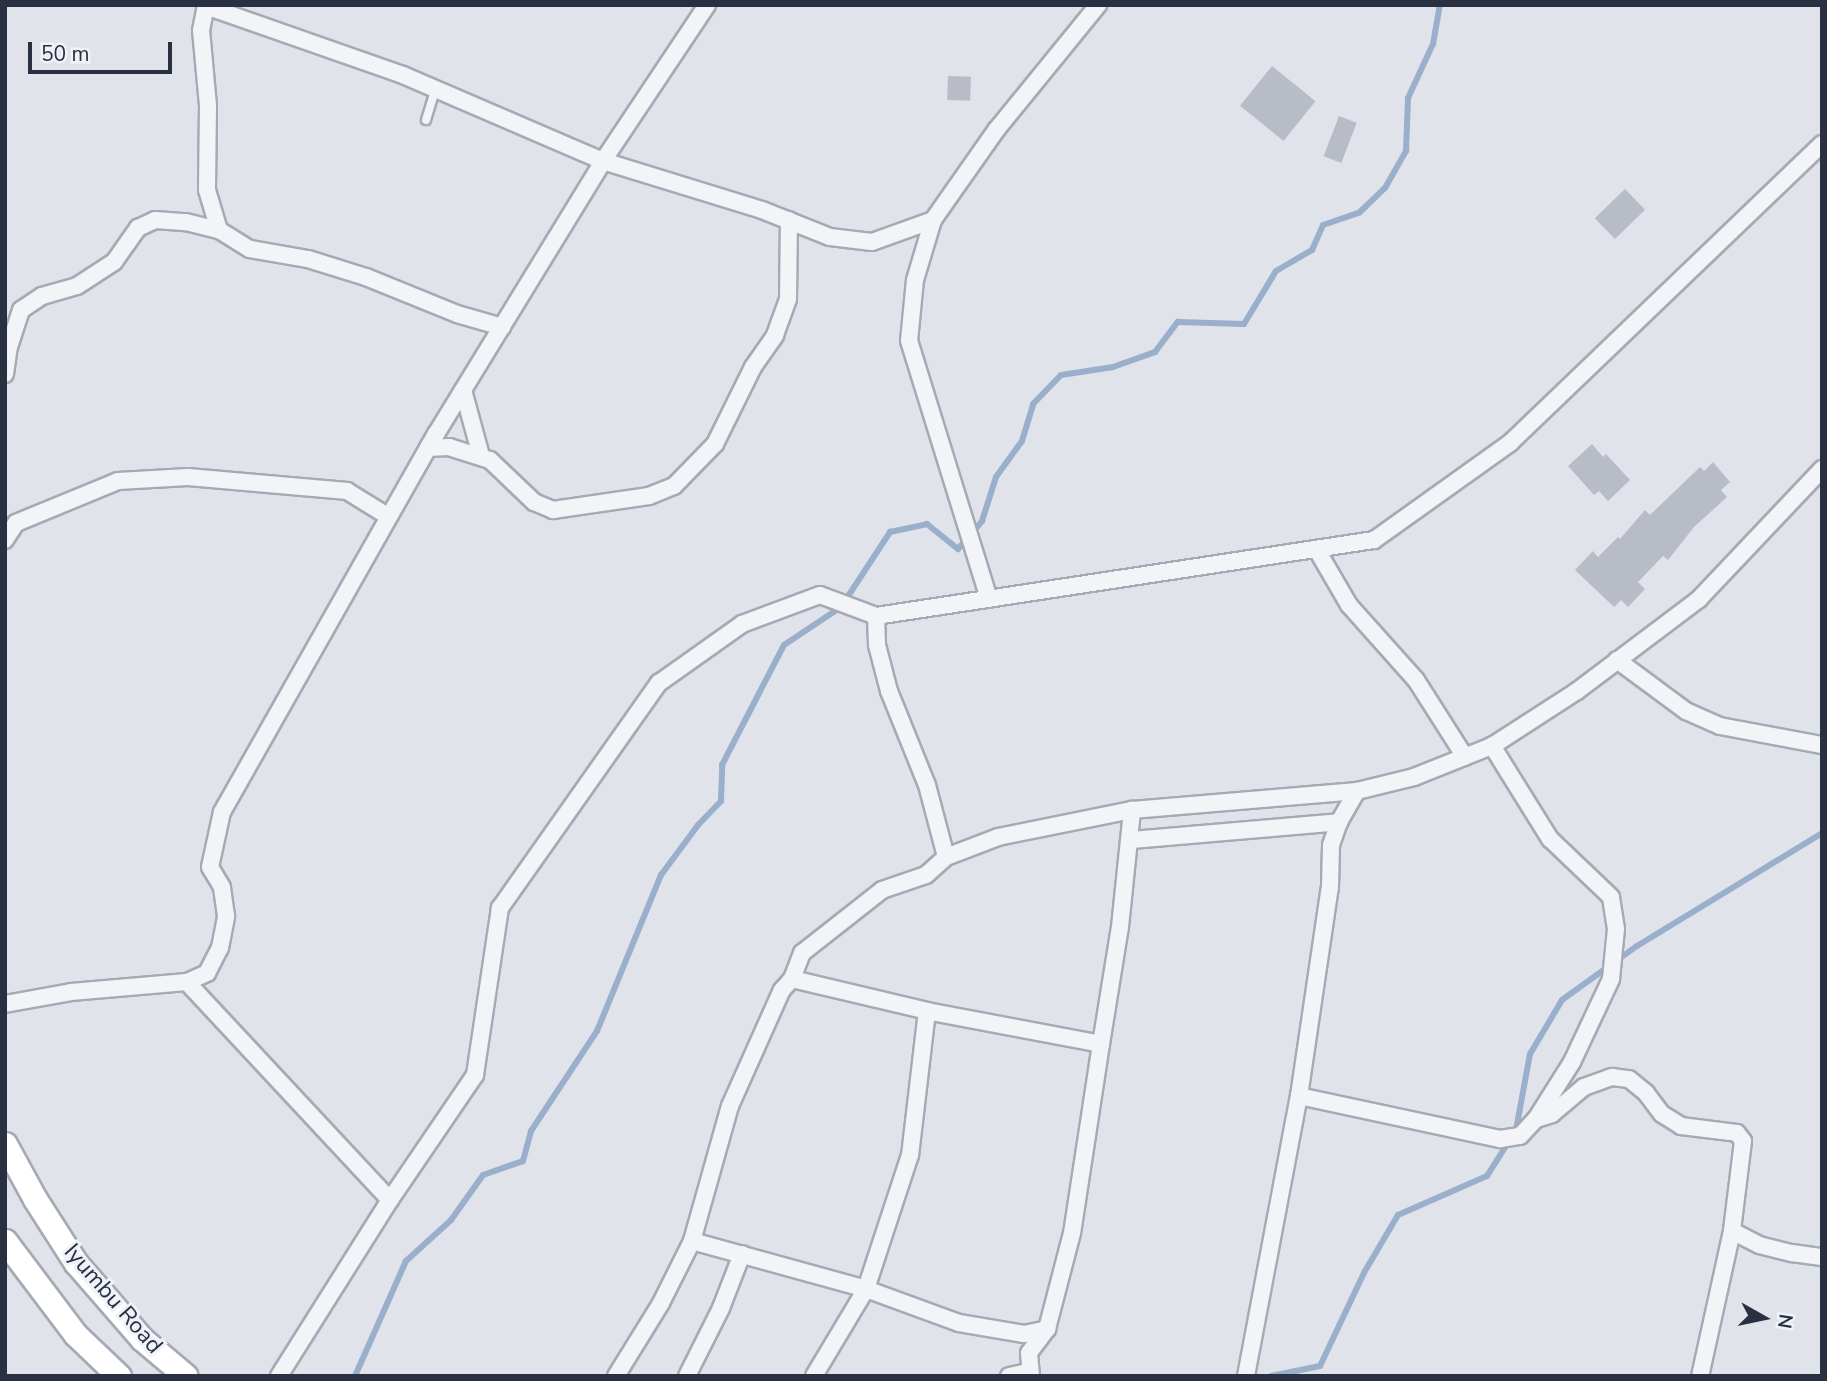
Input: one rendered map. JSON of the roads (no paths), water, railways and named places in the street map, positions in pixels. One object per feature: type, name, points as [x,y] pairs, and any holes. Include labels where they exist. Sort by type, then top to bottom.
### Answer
[{"type":"main road","name":"Iyumbu Road","points":[[5,1144],[35,1199],[76,1263],[142,1339],[186,1376]]},
{"type":"main road","name":"Iyumbu Road","points":[[5,1241],[75,1334],[119,1376]]},
{"type":"street","points":[[5,1004],[71,992],[187,982],[206,973],[220,948],[226,916],[222,887],[210,867],[222,812],[428,448],[603,161],[707,5]]},
{"type":"street","points":[[989,599],[909,341],[915,280],[933,220],[997,129],[1098,5]]},
{"type":"street","points":[[219,230],[207,190],[208,106],[201,30],[206,6],[436,89],[603,161],[789,220],[830,237],[872,242],[933,220]]},
{"type":"street","points":[[279,1376],[390,1200],[475,1075],[500,908],[659,683],[742,624],[820,596],[876,616],[1374,540],[1510,443],[1822,144]]},
{"type":"street","points":[[186,222],[200,210],[207,190]]},
{"type":"street","points":[[5,374],[9,347],[21,310],[42,296],[76,286],[114,262],[138,228],[155,220],[186,222],[219,230],[250,249],[308,260],[366,277],[457,314],[502,327]]},
{"type":"street","points":[[428,448],[449,447],[490,460],[534,502],[553,510],[649,496],[674,486],[715,444],[753,367],[775,335],[788,299],[789,220]]},
{"type":"street","points":[[463,390],[481,456]]},
{"type":"street","points":[[616,1376],[661,1303],[692,1241],[730,1107],[782,990],[792,979],[802,953],[823,934],[882,890],[926,875],[946,857],[998,837],[1132,810],[1357,791],[1414,777],[1492,746],[1577,691],[1699,599],[1822,469]]},
{"type":"street","points":[[5,540],[11,520],[118,481],[188,477],[348,491],[389,517]]},
{"type":"street","points":[[1317,550],[1349,605],[1416,680],[1465,757]]},
{"type":"street","points":[[876,616],[877,645],[890,691],[927,785],[946,857]]},
{"type":"street","points":[[1617,660],[1686,711],[1720,726],[1822,745]]},
{"type":"street","points":[[1299,1096],[1500,1139],[1520,1136],[1536,1119],[1572,1062],[1611,979],[1616,929],[1611,897],[1550,839],[1492,746]]},
{"type":"street","points":[[1247,1376],[1299,1096],[1330,887],[1331,845],[1339,822],[1357,791]]},
{"type":"street","points":[[1009,1376],[1030,1374],[1029,1353],[1047,1329],[1072,1233],[1131,840],[1132,810]]},
{"type":"street","points":[[1131,840],[1187,838],[1339,822]]},
{"type":"street","points":[[792,979],[927,1011],[1101,1044]]},
{"type":"street","points":[[187,982],[390,1200]]},
{"type":"street","points":[[814,1376],[866,1289],[909,1155],[927,1011]]},
{"type":"street","points":[[1536,1119],[1552,1114],[1584,1087],[1612,1077],[1629,1079],[1646,1093],[1662,1114],[1681,1126],[1737,1133],[1743,1142],[1732,1231],[1700,1376]]},
{"type":"street","points":[[1732,1231],[1759,1245],[1792,1254],[1822,1257]]},
{"type":"street","points":[[692,1241],[866,1289],[959,1323],[1024,1334],[1047,1329]]},
{"type":"street","points":[[687,1376],[721,1308],[742,1254]]},
{"type":"lane","points":[[426,120],[436,89]]},
{"type":"waterway","points":[[355,1376],[406,1261],[451,1220],[483,1175],[523,1161],[531,1131],[597,1031],[661,875],[698,825],[721,801],[722,765],[784,645],[841,607],[890,532],[927,524],[958,549],[982,521],[996,477],[1022,441],[1033,404],[1061,375],[1113,367],[1155,352],[1178,322],[1244,324],[1276,271],[1312,250],[1323,225],[1360,212],[1385,188],[1406,151],[1408,98],[1433,44],[1440,5]]},
{"type":"waterway","points":[[1271,1376],[1320,1366],[1365,1271],[1398,1215],[1487,1176],[1516,1130],[1530,1054],[1562,1000],[1637,946],[1822,833]]}]
